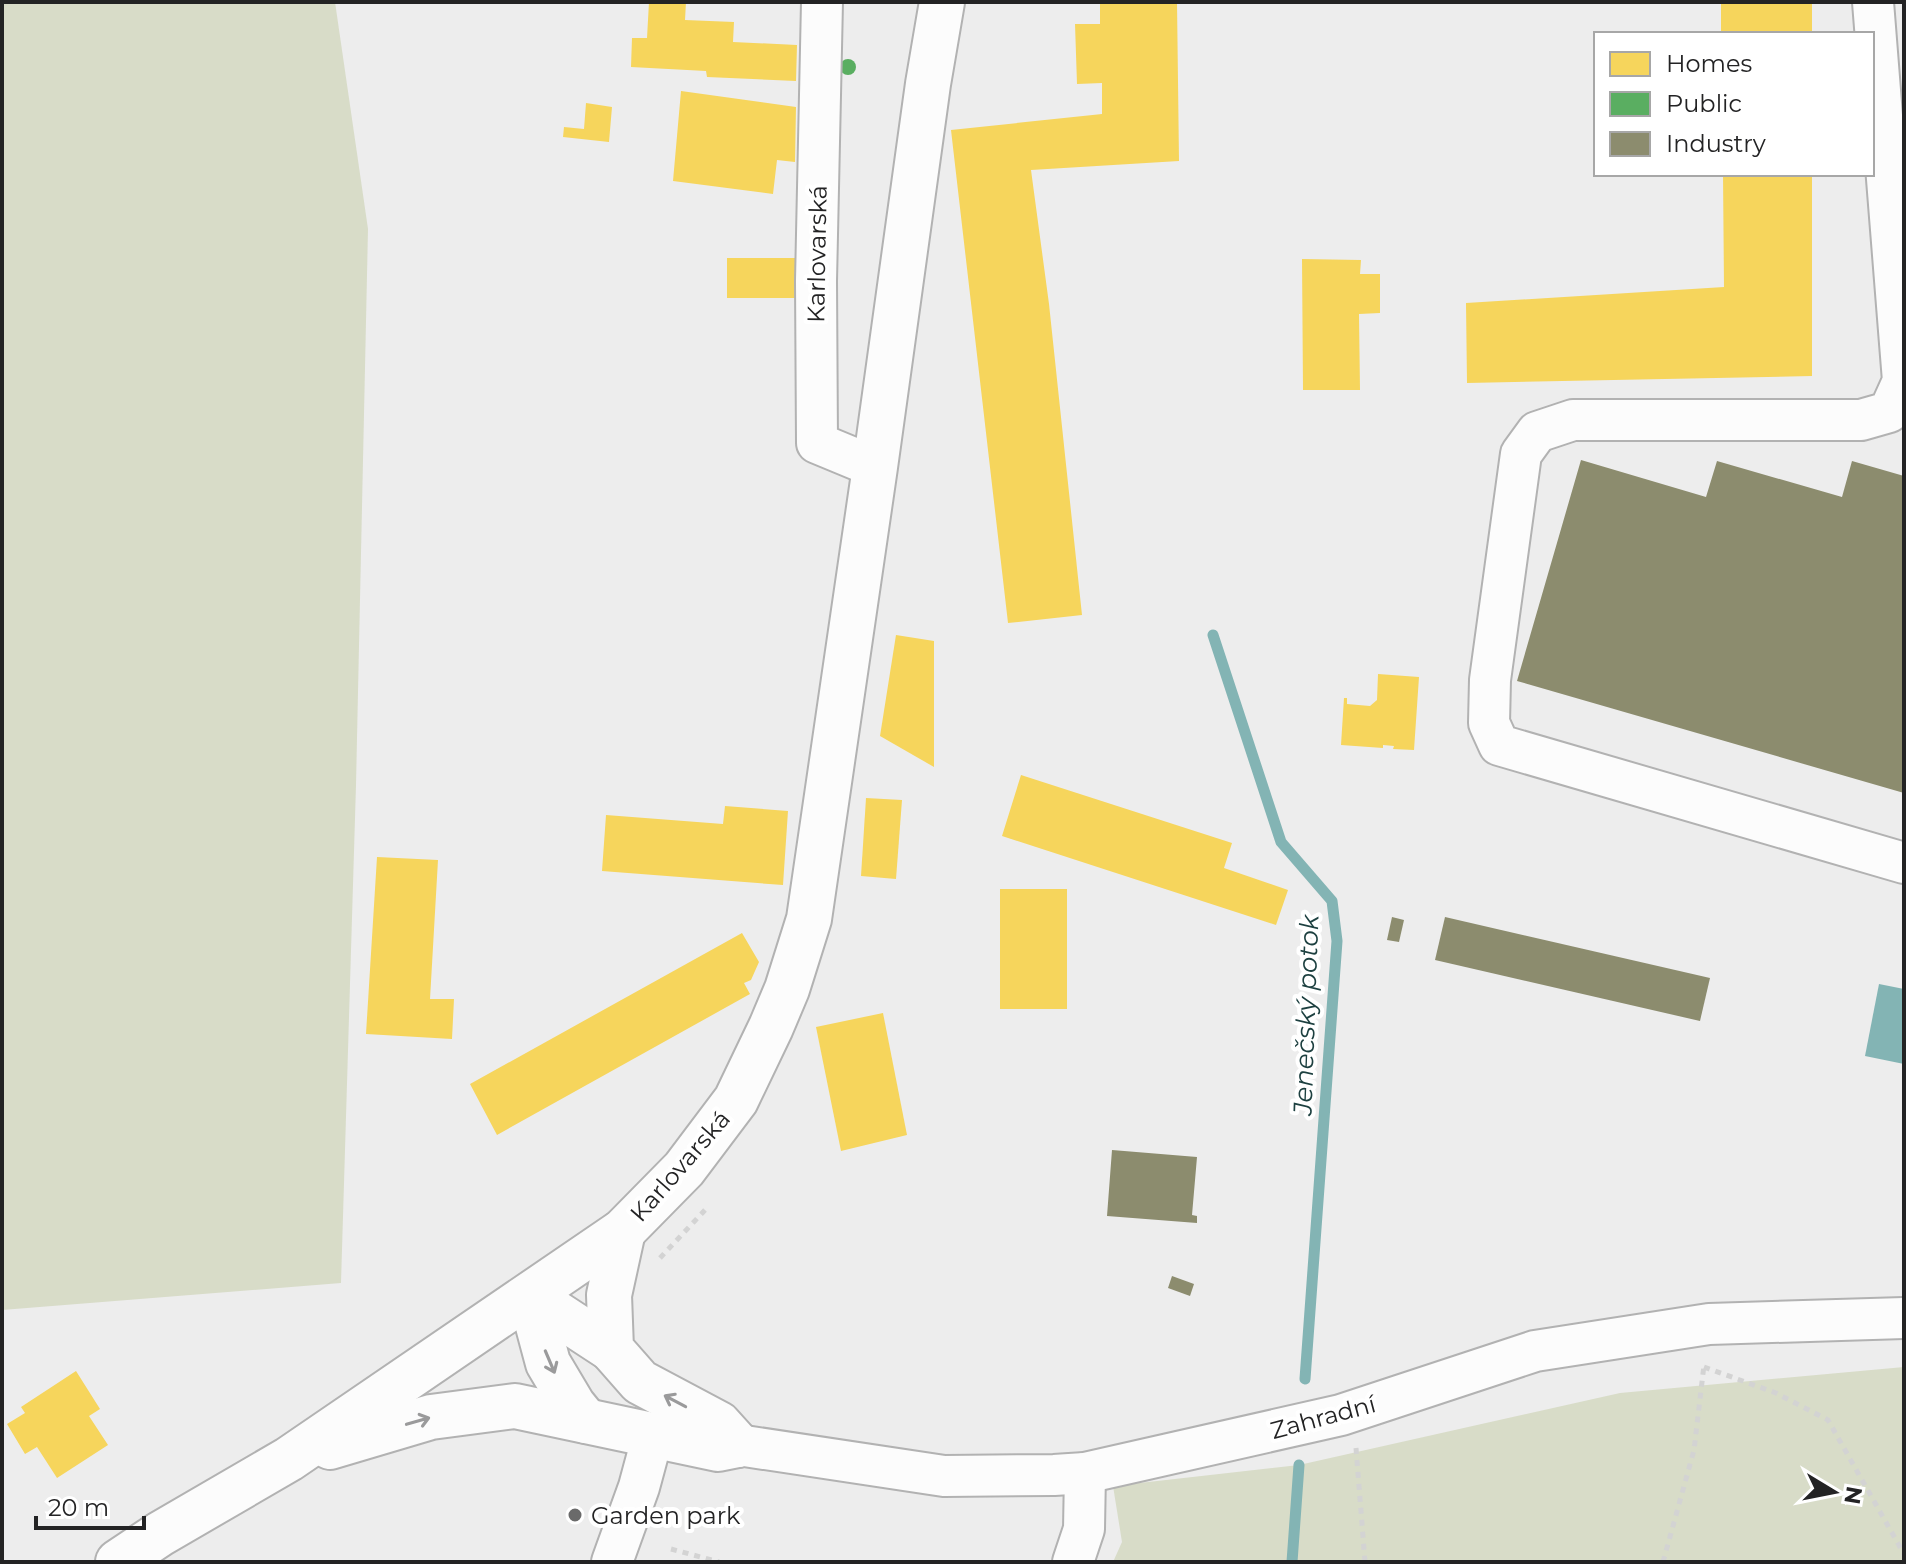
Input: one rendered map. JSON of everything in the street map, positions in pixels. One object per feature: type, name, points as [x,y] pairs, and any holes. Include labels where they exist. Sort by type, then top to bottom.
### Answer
[{"type":"main road","name":"Karlovarská","points":[[118,1562],[289,1459],[623,1231],[684,1169],[736,1100],[771,1027],[801,949],[809,919],[942,2]]},
{"type":"main road","points":[[611,1349],[609,1295],[623,1231]]},
{"type":"main road","points":[[530,1296],[611,1349],[640,1382],[719,1424],[738,1445]]},
{"type":"main road","points":[[530,1296],[548,1363],[586,1421]]},
{"type":"main road","points":[[289,1459],[431,1417],[515,1406],[718,1449],[738,1445]]},
{"type":"street","name":"Karlovarská","points":[[822,2],[816,281],[817,443],[875,467]]},
{"type":"street","points":[[1873,2],[1903,381],[1889,412],[1861,420],[1573,420],[1537,432],[1521,454],[1490,680],[1489,723],[1499,745],[1904,863]]},
{"type":"street","name":"Zahradní","points":[[738,1445],[944,1476],[1085,1473],[1354,1411],[1535,1351],[1709,1324],[1904,1318]]},
{"type":"street","points":[[612,1562],[639,1487],[653,1435]]},
{"type":"street","points":[[1073,1562],[1084,1529],[1085,1473]]},
{"type":"path","points":[[1663,1562],[1694,1450],[1709,1324]]},
{"type":"path","points":[[1704,1367],[1776,1393],[1828,1420],[1904,1554]]},
{"type":"path","points":[[1354,1411],[1365,1562]]},
{"type":"path","points":[[671,1549],[719,1562]]},
{"type":"green space","points":[[2,2],[335,2],[368,229],[341,1283],[2,1310]]},
{"type":"green space","points":[[1904,1367],[1904,1562],[1113,1562],[1122,1542],[1113,1486],[1299,1465],[1620,1393]]},
{"type":"water","points":[[1879,984],[1904,989],[1904,1064],[1865,1056]]},
{"type":"building: Homes","points":[[649,2],[686,2],[685,20],[734,22],[733,42],[797,45],[796,81],[707,77],[706,71],[631,67],[632,38],[647,38]]},
{"type":"building: Homes","points":[[1100,2],[1177,2],[1179,161],[1031,170],[1049,304],[1082,615],[1008,623],[951,130],[1102,114],[1102,83],[1077,84],[1075,24],[1100,24]]},
{"type":"building: Homes","points":[[1721,2],[1812,2],[1812,32],[1721,32]]},
{"type":"building: Homes","points":[[681,91],[796,107],[795,162],[777,160],[773,194],[673,181]]},
{"type":"building: Homes","points":[[586,103],[612,107],[609,142],[563,137],[564,127],[584,129]]},
{"type":"building: Homes","points":[[1723,176],[1812,176],[1812,376],[1467,383],[1466,303],[1724,287]]},
{"type":"building: Homes","points":[[727,258],[795,258],[795,298],[727,298]]},
{"type":"building: Homes","points":[[1302,259],[1361,260],[1360,274],[1380,274],[1380,313],[1359,314],[1360,390],[1303,390]]},
{"type":"building: Homes","points":[[896,635],[934,641],[934,767],[880,736]]},
{"type":"building: Homes","points":[[1378,674],[1419,677],[1414,750],[1383,745],[1383,748],[1341,745],[1344,698],[1347,698],[1347,704],[1370,706],[1377,700]]},
{"type":"building: Homes","points":[[1021,775],[1232,843],[1224,868],[1288,890],[1276,925],[1002,836]]},
{"type":"building: Homes","points":[[866,798],[902,800],[896,879],[861,876]]},
{"type":"building: Homes","points":[[725,806],[788,811],[783,885],[602,871],[606,815],[723,824]]},
{"type":"building: Homes","points":[[377,857],[438,860],[430,999],[454,999],[452,1039],[366,1034]]},
{"type":"building: Homes","points":[[1000,889],[1067,889],[1067,1009],[1000,1009]]},
{"type":"building: Homes","points":[[742,933],[759,962],[751,980],[744,983],[750,994],[497,1135],[470,1084]]},
{"type":"building: Homes","points":[[883,1013],[907,1135],[841,1151],[816,1027]]},
{"type":"building: Homes","points":[[76,1371],[100,1409],[89,1416],[108,1445],[57,1478],[37,1447],[25,1454],[7,1424],[25,1413],[21,1407]]},
{"type":"building: Public","points":[[848,59],[856,67],[848,75],[840,67]]},
{"type":"building: Industry","points":[[1581,460],[1706,497],[1717,461],[1842,497],[1852,461],[1904,476],[1904,793],[1517,681]]},
{"type":"building: Industry","points":[[1392,917],[1404,920],[1399,942],[1387,940]]},
{"type":"building: Industry","points":[[1445,917],[1710,978],[1700,1021],[1435,960]]},
{"type":"building: Industry","points":[[1112,1150],[1197,1157],[1192,1215],[1197,1216],[1197,1223],[1107,1216]]},
{"type":"building: Industry","points":[[1172,1276],[1194,1284],[1190,1296],[1168,1288]]},
{"type":"waterway","name":"Jenečský potok","points":[[1213,635],[1281,842],[1332,901],[1337,941],[1305,1379]]},
{"type":"waterway","name":"Jenečský potok","points":[[1292,1562],[1299,1465]]},
{"type":"place","name":"Garden park","points":[[575,1515]]}]
